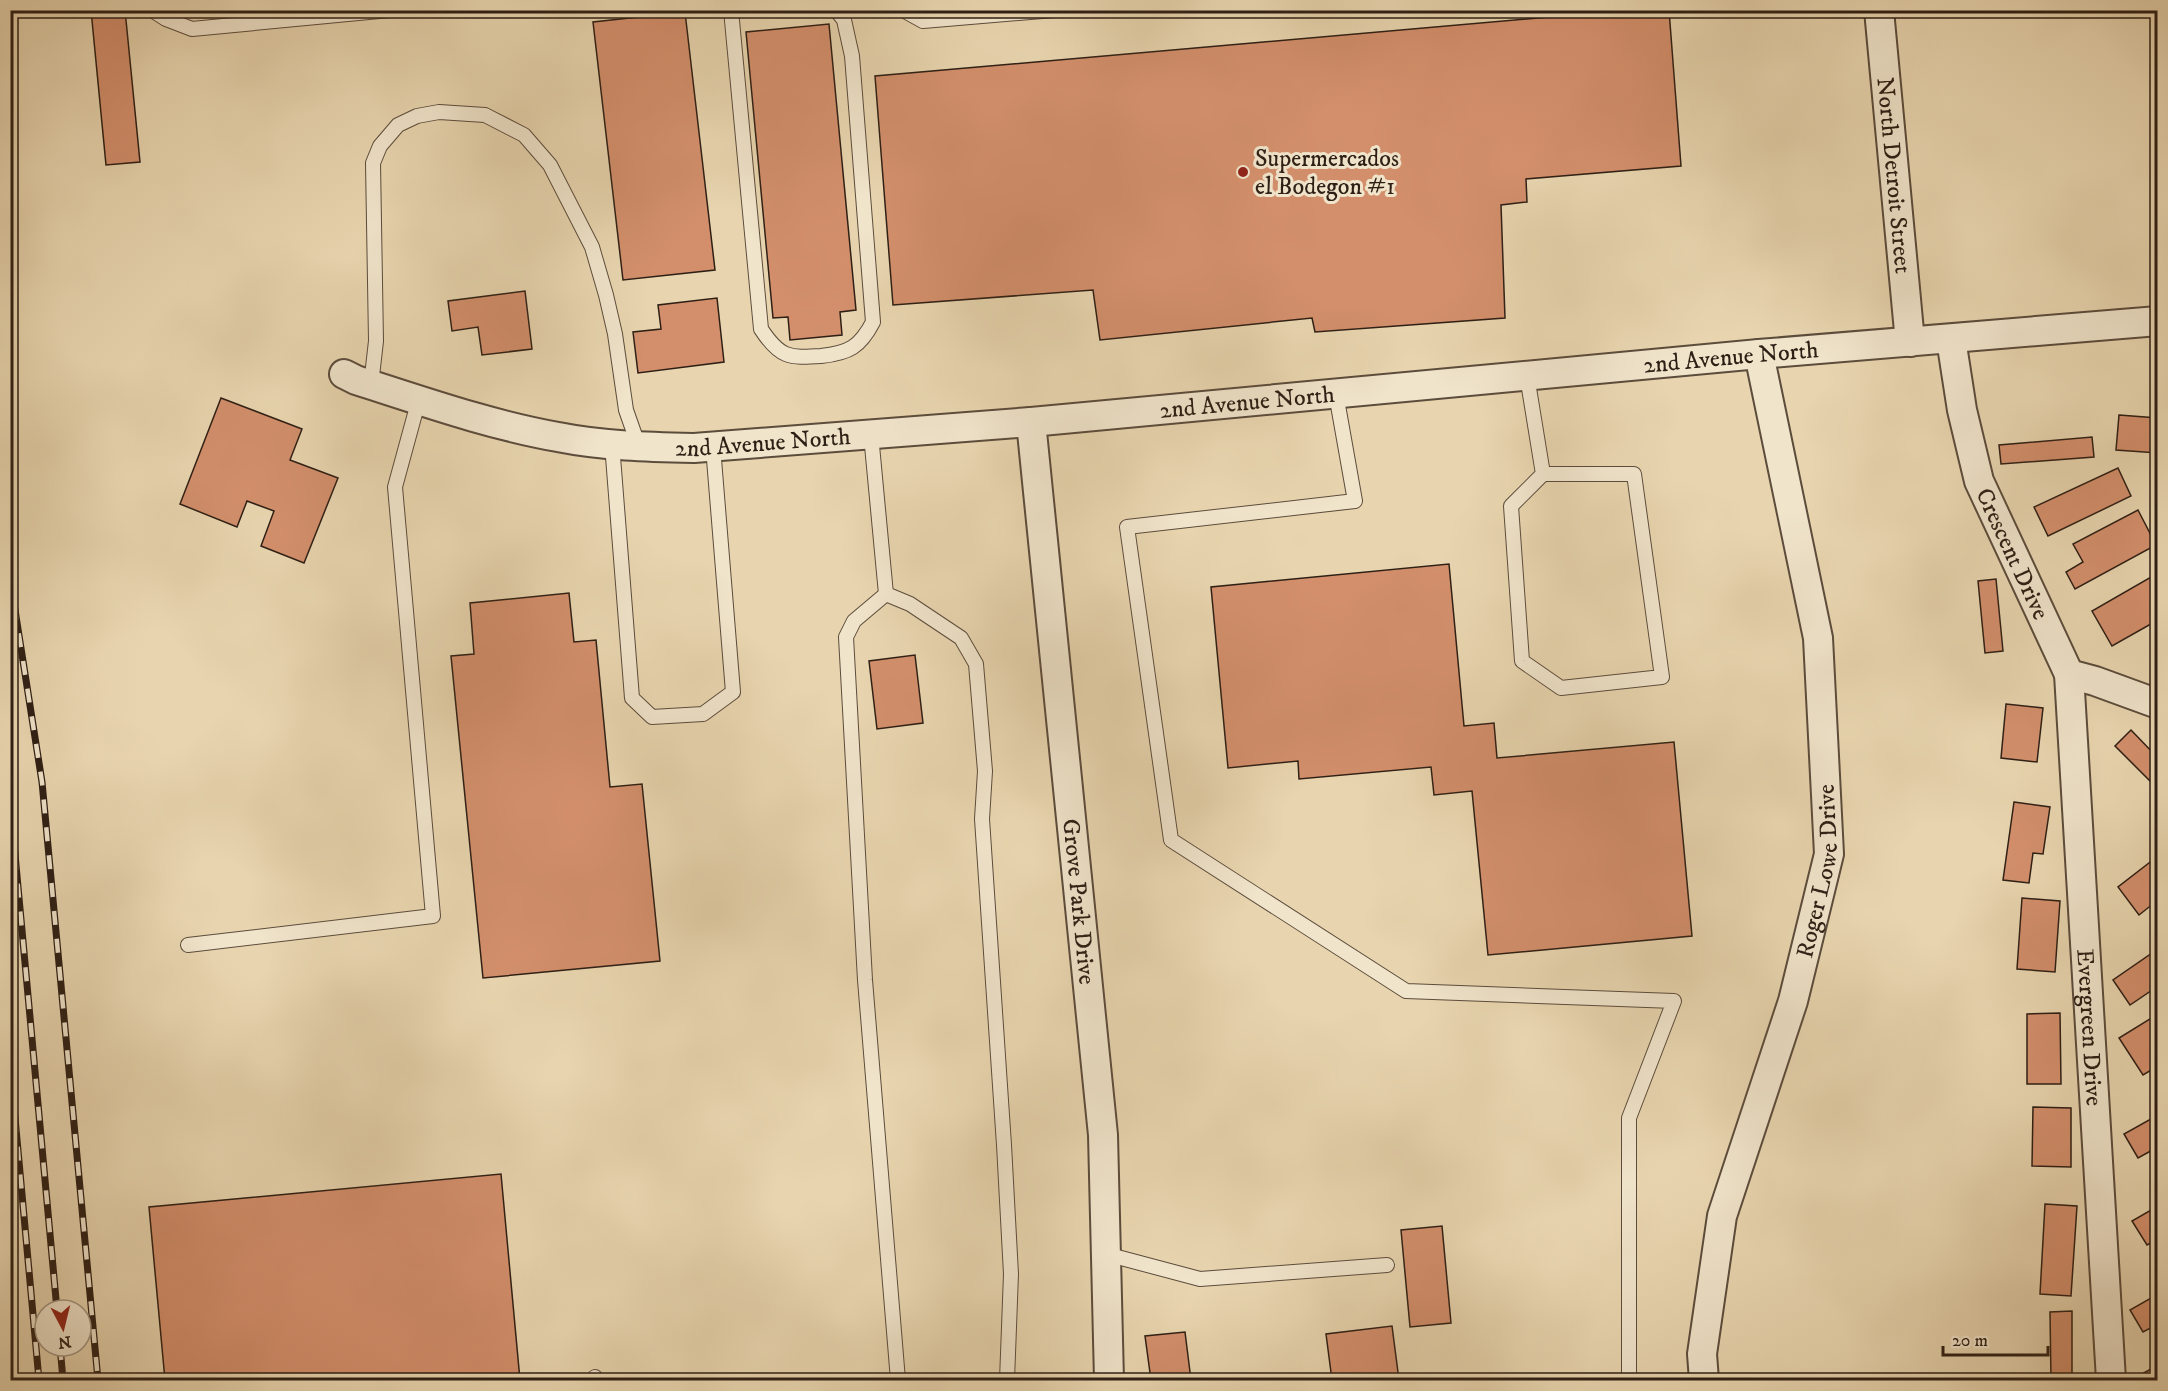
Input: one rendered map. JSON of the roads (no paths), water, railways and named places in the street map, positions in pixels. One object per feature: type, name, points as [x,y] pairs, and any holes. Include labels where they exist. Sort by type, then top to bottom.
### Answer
[{"type":"street","name":"North Detroit Street","points":[[1879,10],[1910,342]]},
{"type":"street","name":"2nd Avenue North","points":[[344,374],[371,385],[504,425],[558,437],[626,446],[713,447],[1031,422],[1760,354],[2157,321]]},
{"type":"street","name":"Crescent Drive","points":[[1951,339],[1962,410],[1978,481],[2069,674]]},
{"type":"street","name":"Roger Lowe Drive","points":[[1704,1380],[1702,1354],[1722,1216],[1793,1001],[1829,854],[1818,638],[1760,354]]},
{"type":"street","name":"Grove Park Drive","points":[[1031,422],[1102,1135],[1109,1380]]},
{"type":"street","points":[[2069,674],[2096,681],[2157,704]]},
{"type":"street","name":"Evergreen Drive","points":[[2069,674],[2111,1380]]},
{"type":"lane","points":[[152,10],[166,19],[192,29],[390,10]]},
{"type":"lane","points":[[732,10],[761,329],[775,347],[794,358],[839,354],[855,347],[865,337],[873,322],[852,56],[844,20],[836,10]]},
{"type":"lane","points":[[903,10],[923,21],[971,14],[1054,10]]},
{"type":"lane","points":[[371,385],[376,341],[374,163],[380,146],[398,125],[417,116],[439,112],[485,115],[524,135],[550,165],[592,247],[606,295],[615,333],[626,410],[632,698],[652,717],[703,714],[733,692],[713,447]]},
{"type":"lane","points":[[1527,376],[1543,474]]},
{"type":"lane","points":[[1336,393],[1355,501],[1127,527],[1171,840],[1406,991],[1674,1001],[1629,1118],[1629,1380]]},
{"type":"lane","points":[[188,945],[433,916],[395,487],[419,399]]},
{"type":"lane","points":[[871,435],[886,594]]},
{"type":"lane","points":[[1543,474],[1634,474],[1662,677],[1561,688],[1522,661],[1511,506],[1543,474]]},
{"type":"lane","points":[[886,594],[854,621],[846,637],[865,980],[898,1380]]},
{"type":"lane","points":[[886,594],[910,604],[961,639],[976,664],[985,771],[982,819],[1011,1274],[1007,1380]]},
{"type":"lane","points":[[1106,1254],[1200,1279],[1387,1265]]},
{"type":"railway","points":[[10,578],[42,782],[98,1380]]},
{"type":"railway","points":[[10,800],[56,1298]]},
{"type":"railway","points":[[10,1063],[39,1380]]},
{"type":"railway","points":[[61,1358],[63,1380]]},
{"type":"place","name":"Supermercados el Bodegon #1","points":[[1243,172]]}]
